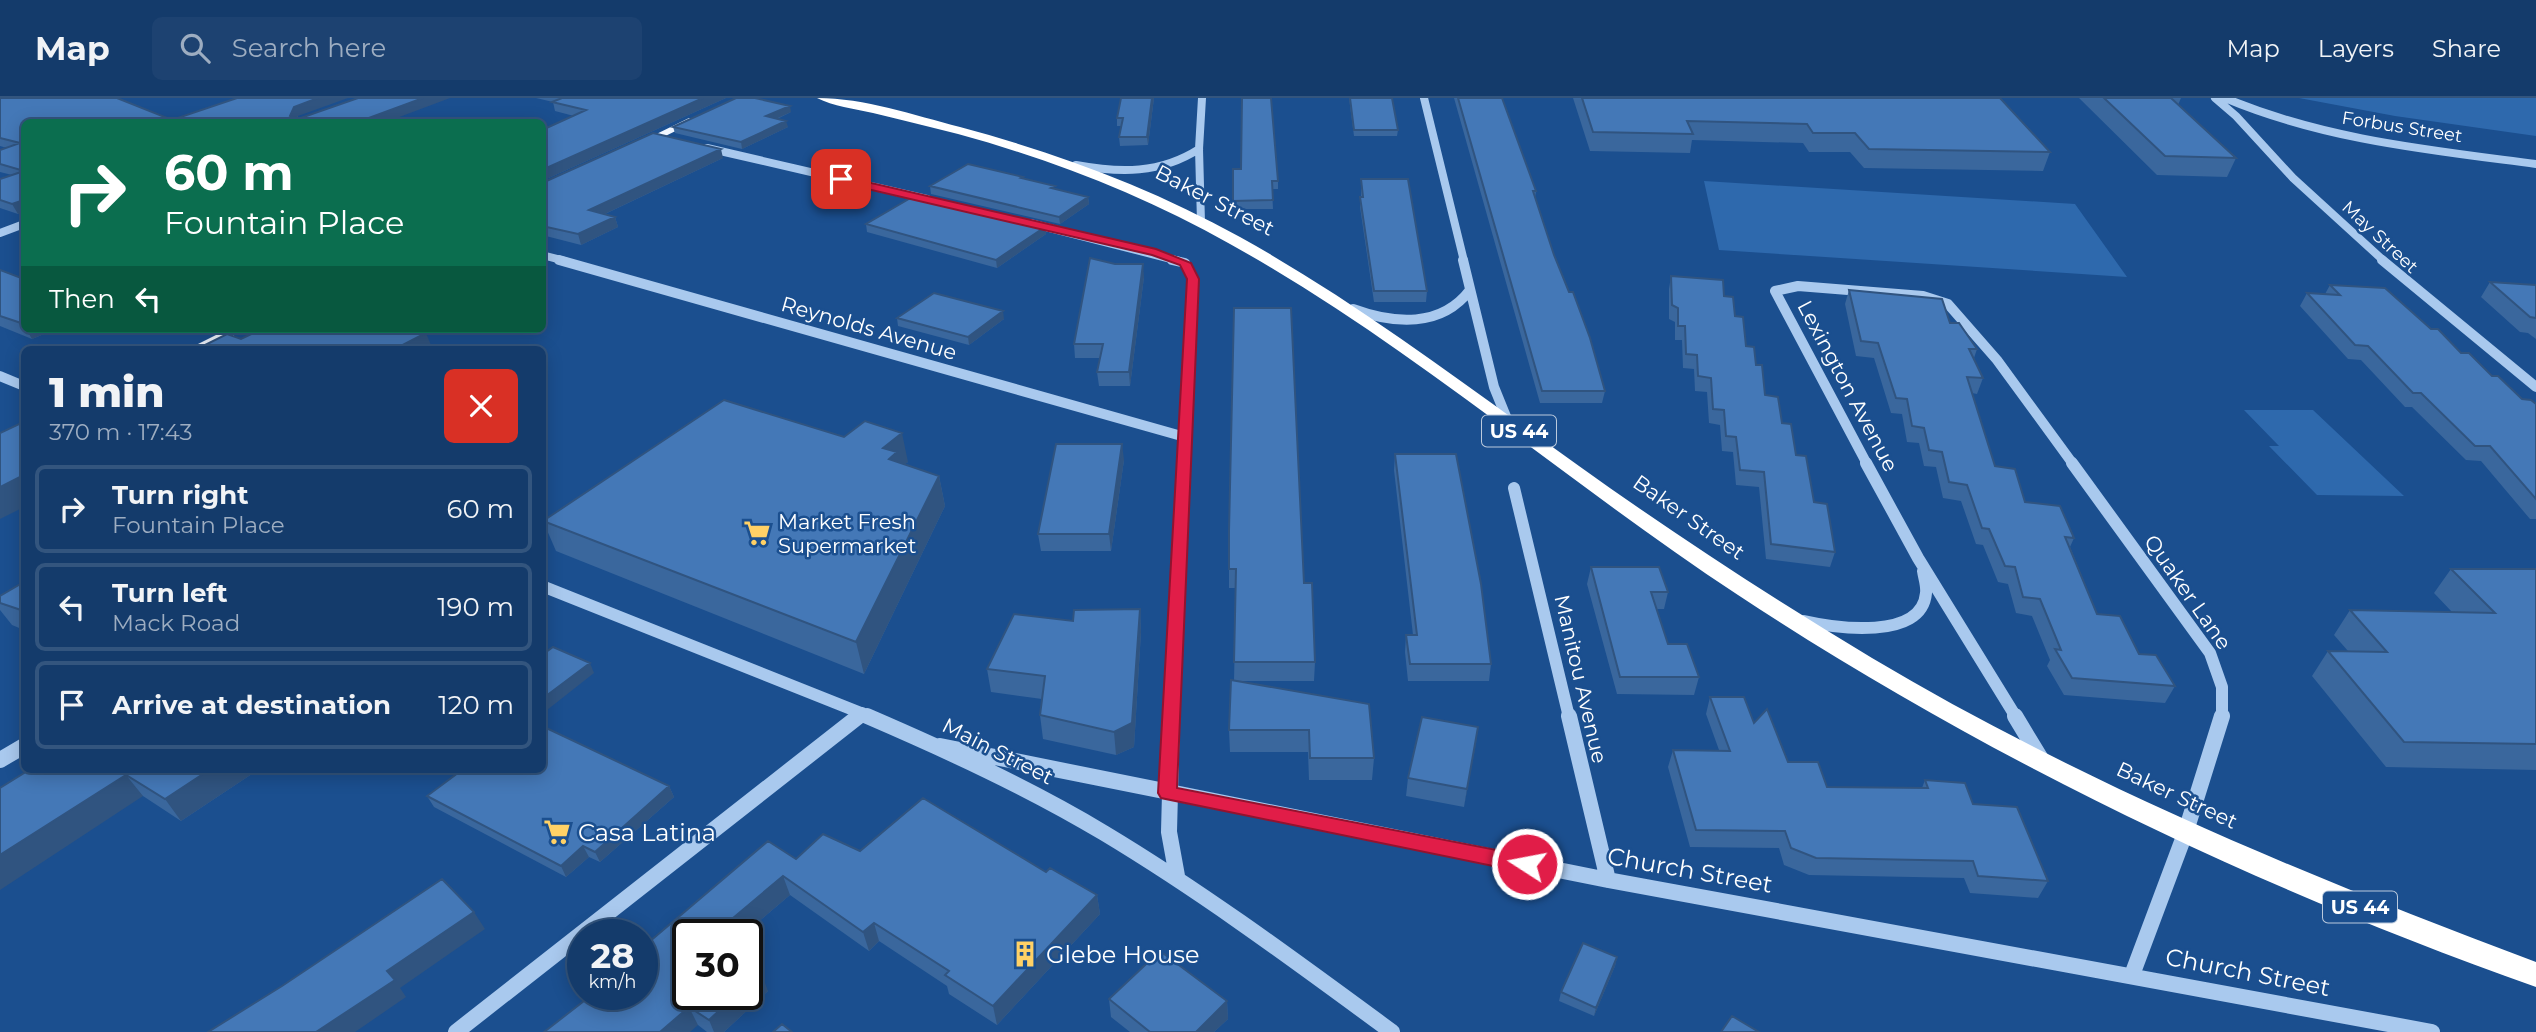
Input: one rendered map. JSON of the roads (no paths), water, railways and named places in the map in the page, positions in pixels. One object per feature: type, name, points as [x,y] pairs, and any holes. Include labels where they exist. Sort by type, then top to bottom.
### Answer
[{"type":"highway","name":"Baker Street","points":[[823,98],[953,128],[1064,163],[1201,222],[1337,302],[1779,612],[1902,686],[2043,762],[2186,831],[2298,881],[2536,975]]},
{"type":"main road","points":[[623,152],[705,114]]},
{"type":"main road","points":[[202,346],[230,333]]},
{"type":"street","points":[[1201,222],[1199,149],[1202,98]]},
{"type":"street","points":[[1424,98],[1494,387],[1509,424]]},
{"type":"street","name":"May Street","points":[[2215,98],[2270,156],[2414,290],[2536,387]]},
{"type":"street","name":"Forbus Street","points":[[2225,98],[2280,119],[2323,130],[2536,164]]},
{"type":"street","points":[[657,136],[670,140]]},
{"type":"street","points":[[697,146],[940,202]]},
{"type":"street","points":[[1064,163],[1103,171],[1133,171],[1186,159],[1199,149]]},
{"type":"street","points":[[1021,221],[1156,253],[1185,263],[1193,279],[1168,793],[1169,831],[1177,876]]},
{"type":"street","points":[[0,233],[21,225]]},
{"type":"street","name":"Reynolds Avenue","points":[[546,256],[1185,437]]},
{"type":"street","name":"Lexington Avenue","points":[[1958,314],[1942,300],[1923,296],[1798,286],[1775,291],[1918,558],[1956,615],[2043,762]]},
{"type":"street","points":[[1337,302],[1366,315],[1396,321],[1428,318],[1456,307],[1470,290]]},
{"type":"street","name":"Quaker Lane","points":[[1958,314],[1997,360],[2210,653],[2222,687],[2222,721],[2186,831],[2132,975]]},
{"type":"street","points":[[0,376],[21,385]]},
{"type":"street","name":"Manitou Avenue","points":[[1514,488],[1608,880]]},
{"type":"street","name":"Lexington Avenue","points":[[1779,612],[1820,625],[1851,628],[1879,627],[1912,618],[1924,608],[1928,597],[1918,558]]},
{"type":"street","name":"Main Street","points":[[546,588],[940,746],[1060,808],[1177,876],[1392,1032]]},
{"type":"street","points":[[456,1032],[862,713]]},
{"type":"street","name":"Church Street","points":[[940,746],[1608,880],[2132,975],[2401,1029],[2432,1032]]},
{"type":"street","points":[[0,760],[21,748]]},
{"type":"place","name":"Market Fresh Supermarket","points":[[757,533]]},
{"type":"place","name":"Casa Latina","points":[[557,832]]},
{"type":"place","name":"Glebe House","points":[[1025,954]]}]
